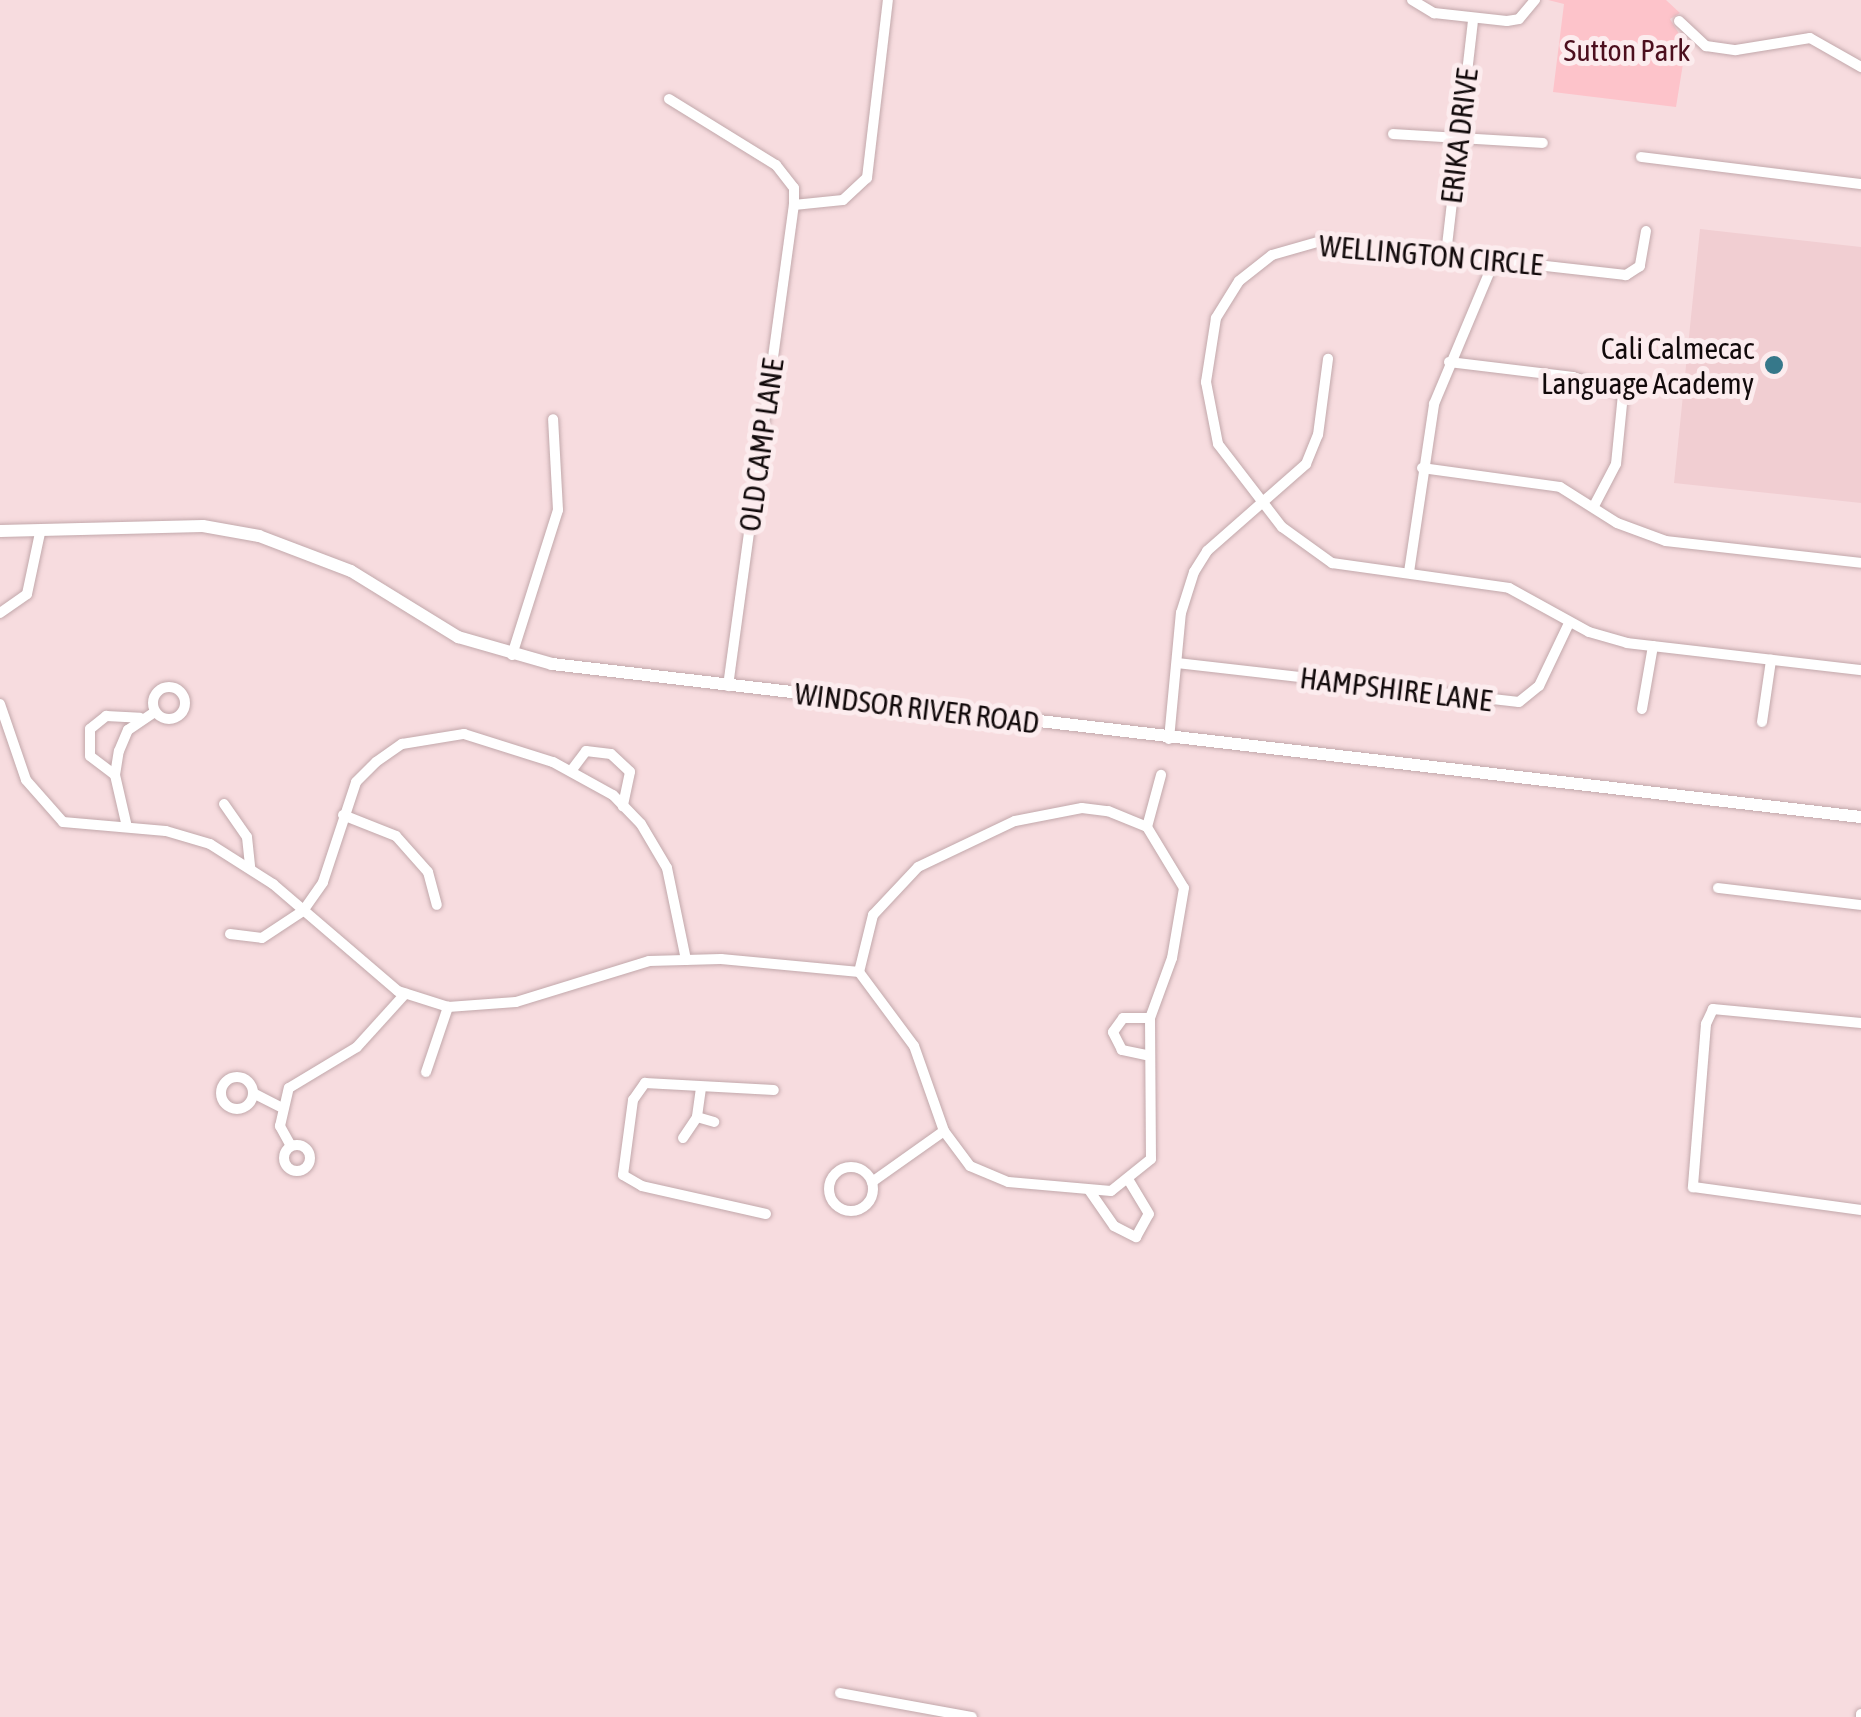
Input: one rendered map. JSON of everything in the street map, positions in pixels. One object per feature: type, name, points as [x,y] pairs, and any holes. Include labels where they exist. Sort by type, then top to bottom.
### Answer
[{"type":"main road","name":"WINDSOR RIVER ROAD","points":[[0,531],[40,534],[172,525],[258,536],[322,558],[458,637],[512,656],[1169,739],[1861,817]]},
{"type":"street","points":[[669,99],[776,165],[794,188],[794,205],[843,200],[867,178],[888,0]]},
{"type":"street","points":[[1412,0],[1434,13],[1519,19],[1535,0]]},
{"type":"street","name":"ERIKA DRIVE","points":[[1446,254],[1472,18]]},
{"type":"street","points":[[1679,21],[1706,46],[1736,50],[1810,38],[1861,66]]},
{"type":"street","points":[[1392,134],[1543,143]]},
{"type":"street","points":[[1640,156],[1861,184]]},
{"type":"street","name":"OLD CAMP LANE","points":[[728,686],[794,205]]},
{"type":"street","name":"WELLINGTON CIRCLE","points":[[1646,231],[1640,266],[1626,275],[1345,242],[1295,245],[1254,267],[1226,298],[1211,340],[1210,424],[1230,464],[1262,504],[1298,543],[1332,563],[1509,588],[1569,623],[1653,646],[1861,670]]},
{"type":"street","points":[[1409,572],[1422,468],[1449,362],[1495,260]]},
{"type":"street","points":[[1169,739],[1181,613],[1194,572],[1206,551],[1306,464],[1318,435],[1328,359]]},
{"type":"street","points":[[1449,362],[1573,377],[1623,394],[1616,464],[1595,504]]},
{"type":"street","points":[[512,656],[558,510],[552,419]]},
{"type":"street","points":[[1422,468],[1544,482],[1595,504],[1616,524],[1666,541],[1861,563]]},
{"type":"street","points":[[0,613],[27,594],[40,534]]},
{"type":"street","name":"HAMPSHIRE LANE","points":[[1177,663],[1519,702],[1539,686],[1569,623]]},
{"type":"street","points":[[1642,709],[1653,646]]},
{"type":"street","points":[[1762,722],[1771,660]]},
{"type":"street","points":[[0,704],[12,723],[26,780],[46,809],[62,822],[128,827],[210,844],[250,868],[405,994],[448,1007],[516,1002],[594,974],[686,960],[859,972],[914,1046],[944,1132],[970,1166],[1008,1182],[1111,1191],[1129,1181],[1151,1159],[1155,1136],[1146,1054],[1150,1018],[1172,958],[1184,888],[1147,827],[1082,808],[1015,821],[918,867],[873,914],[859,972]]},
{"type":"street","points":[[115,775],[90,756],[90,729],[106,716],[140,718],[156,712]]},
{"type":"street","points":[[128,827],[115,775],[119,752],[140,718]]},
{"type":"street","points":[[230,934],[262,938],[302,911],[329,866],[356,782],[402,744],[432,735],[486,740],[571,771],[623,806],[667,868],[686,960]]},
{"type":"street","points":[[571,771],[586,751],[611,754],[630,772],[623,806]]},
{"type":"street","points":[[1147,827],[1161,775]]},
{"type":"street","points":[[224,804],[247,837],[250,868]]},
{"type":"street","points":[[343,815],[396,836],[428,872],[437,905]]},
{"type":"street","points":[[1718,888],[1861,905]]},
{"type":"street","points":[[291,1146],[280,1126],[280,1107],[306,1073],[379,1028],[405,994]]},
{"type":"street","points":[[426,1072],[448,1007]]},
{"type":"street","points":[[1861,1023],[1713,1009],[1706,1024],[1692,1187],[1861,1210]]},
{"type":"street","points":[[1146,1054],[1122,1050],[1113,1032],[1123,1018],[1150,1018]]},
{"type":"street","points":[[766,1214],[642,1186],[623,1175],[633,1100],[645,1083],[774,1090]]},
{"type":"street","points":[[683,1138],[696,1117],[701,1088]]},
{"type":"street","points":[[253,1093],[280,1107]]},
{"type":"street","points":[[696,1117],[714,1122]]},
{"type":"street","points":[[872,1182],[944,1132]]},
{"type":"street","points":[[844,1168],[864,1171],[872,1182],[872,1197],[862,1209],[840,1208],[830,1196],[830,1181],[844,1168]]},
{"type":"street","points":[[1089,1190],[1114,1226],[1136,1238],[1149,1214],[1129,1181]]},
{"type":"street","points":[[840,1694],[972,1717]]},
{"type":"shaded area","name":"Cali Calmecac Language Academy","points":[[1700,229],[1861,247],[1861,503],[1674,483]]},
{"type":"green space","name":"Sutton Park","points":[[1548,0],[1666,0],[1680,13],[1670,19],[1686,45],[1676,107],[1553,92],[1564,4]]},
{"type":"place","name":"Cali Calmecac Language Academy","points":[[1774,365]]}]
